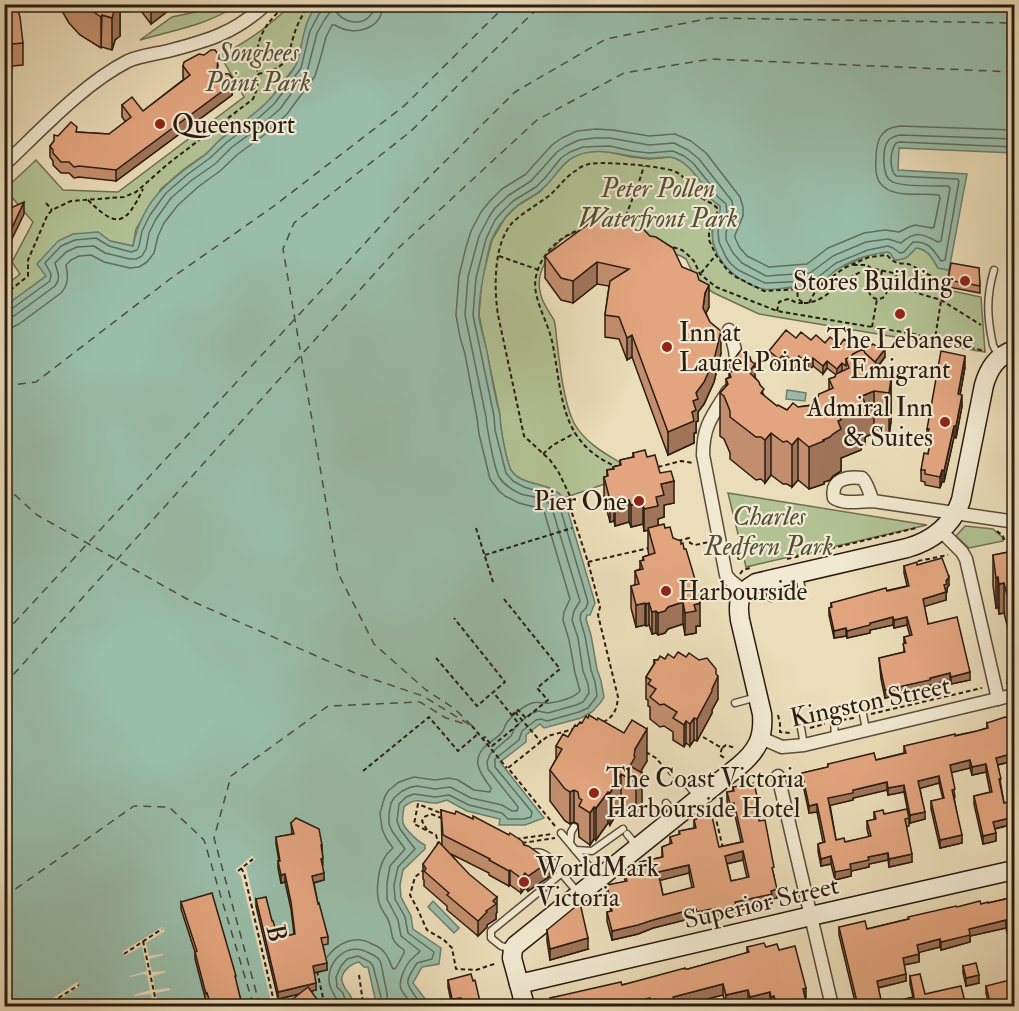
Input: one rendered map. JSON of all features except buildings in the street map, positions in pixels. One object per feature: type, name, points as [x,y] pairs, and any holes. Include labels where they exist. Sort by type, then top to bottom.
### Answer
[{"type":"street","points":[[4,165],[97,80],[129,60],[195,45],[229,32],[242,25],[266,4]]},
{"type":"street","points":[[729,330],[735,349],[736,369],[728,391],[707,427],[703,445],[704,465],[728,578],[745,592]]},
{"type":"street","points":[[761,738],[763,722],[759,696],[738,610],[739,600],[756,583],[769,589],[801,582],[916,546],[941,531],[956,513],[962,496],[986,377],[998,352]]},
{"type":"street","points":[[873,501],[1014,520]]},
{"type":"street","points":[[941,531],[962,552],[966,560],[998,699]]},
{"type":"street","name":"Kingston Street","points":[[516,949],[599,878],[629,837],[746,760],[761,738],[782,747],[804,745],[1014,695]]},
{"type":"street","points":[[778,776],[832,1006]]},
{"type":"street","name":"Superior Street","points":[[519,984],[1014,870]]},
{"type":"street","points":[[516,949],[519,984],[525,1006]]},
{"type":"lane","points":[[994,270],[987,305],[993,345],[998,352]]},
{"type":"lane","points":[[735,703],[759,696]]},
{"type":"lane","points":[[863,715],[866,730]]},
{"type":"lane","points":[[834,721],[835,738]]},
{"type":"lane","points":[[801,729],[804,745]]},
{"type":"lane","points":[[570,844],[574,827]]},
{"type":"lane","points":[[560,835],[599,878]]},
{"type":"lane","points":[[575,850],[592,851],[629,837]]},
{"type":"lane","points":[[527,856],[542,853],[579,894]]},
{"type":"lane","points":[[516,949],[496,944],[491,939],[491,931],[562,873]]},
{"type":"path","points":[[4,294],[28,276],[28,260],[47,216],[52,210],[71,201],[124,197],[136,192],[169,163],[253,99],[257,90],[257,53],[261,35],[268,21],[286,4]]},
{"type":"path","points":[[258,74],[272,71],[284,63],[294,32],[309,4]]},
{"type":"path","points":[[599,723],[613,715],[618,697],[598,615],[600,607],[568,501],[570,496],[558,471],[527,440],[521,429],[495,296],[499,256],[506,233],[511,224],[550,194],[569,175],[588,164],[659,167],[677,172],[698,195],[715,205],[718,210],[709,233],[709,240],[716,255],[728,271],[764,291],[816,288]]},
{"type":"path","points":[[620,231],[644,166]]},
{"type":"path","points":[[88,200],[107,217],[121,219],[130,213],[144,186]]},
{"type":"path","points":[[46,203],[52,210]]},
{"type":"path","points":[[586,228],[558,240],[544,257],[536,282],[536,292],[551,338],[564,408],[575,433],[595,456],[625,469]]},
{"type":"path","points":[[661,245],[674,247],[688,255],[705,280],[716,287],[777,312],[914,334],[998,352]]},
{"type":"path","points":[[700,274],[716,255]]},
{"type":"path","points":[[809,303],[816,288],[838,271],[866,258],[887,255],[896,263],[910,264],[943,283],[935,339]]},
{"type":"path","points":[[499,256],[539,270]]},
{"type":"path","points":[[850,264],[867,265],[893,273],[917,293],[941,300],[983,326]]},
{"type":"path","points":[[777,312],[779,302],[784,300],[809,303],[822,298],[854,275],[871,268]]},
{"type":"path","points":[[880,282],[882,269]]},
{"type":"path","points":[[880,282],[886,285],[887,291],[884,297],[877,299],[872,295],[870,289],[873,283],[880,282]]},
{"type":"path","points":[[797,289],[798,299],[804,303]]},
{"type":"path","points":[[872,327],[877,299]]},
{"type":"path","points":[[543,454],[553,445],[575,433]]},
{"type":"path","points":[[653,468],[681,461],[704,465]]},
{"type":"path","points":[[476,528],[493,582]]},
{"type":"path","points":[[484,555],[572,528]]},
{"type":"path","points":[[994,529],[1003,536],[1005,542]]},
{"type":"path","points":[[676,541],[689,538],[690,543],[695,545],[720,540]]},
{"type":"path","points":[[588,562],[656,546]]},
{"type":"path","points":[[929,559],[931,554]]},
{"type":"path","points":[[919,561],[954,554]]},
{"type":"path","points":[[504,599],[560,669],[537,688],[548,700],[526,718],[518,710],[512,715]]},
{"type":"path","points":[[436,658],[477,706],[505,682],[454,618]]},
{"type":"path","points":[[778,713],[780,732],[788,734],[834,721],[1014,681]]},
{"type":"path","points":[[483,740],[485,737],[492,746],[519,724],[493,692]]},
{"type":"path","points":[[515,712],[541,742]]},
{"type":"path","points":[[363,771],[429,717],[458,751],[478,734]]},
{"type":"path","points":[[472,726],[560,835]]},
{"type":"path","points":[[508,768],[548,736],[578,728]]},
{"type":"path","points":[[704,737],[722,748]]},
{"type":"path","points":[[726,760],[720,754],[726,744],[737,751]]},
{"type":"path","points":[[646,752],[696,792],[725,856]]},
{"type":"path","points":[[435,851],[438,842],[436,835],[414,824],[418,804],[447,815]]},
{"type":"path","points":[[427,831],[422,821],[428,814],[452,822]]},
{"type":"path","points":[[515,841],[560,835]]},
{"type":"path","name":"B","points":[[253,859],[240,869],[244,873],[276,1006]]},
{"type":"path","points":[[426,869],[415,877],[410,895],[427,930],[444,940],[452,948],[456,969],[476,970],[516,949]]},
{"type":"path","points":[[124,954],[162,929]]},
{"type":"path","points":[[143,941],[156,1006]]},
{"type":"path","points":[[315,963],[324,1002],[319,1006]]},
{"type":"path","points":[[360,975],[362,1006]]},
{"type":"path","points":[[46,1006],[79,985]]},
{"type":"path","points":[[59,998],[61,1006]]},
{"type":"green space","points":[[205,5],[237,5],[203,22],[140,40],[172,17],[205,10]]},
{"type":"green space","name":"Songhees Point Park","points":[[291,5],[322,5],[315,9],[296,65],[269,101],[161,189],[136,229],[133,246],[110,241],[98,232],[5,307],[5,286],[20,274],[12,262],[33,222],[5,189],[36,160],[63,190],[118,192],[244,97],[220,55],[257,33]]},
{"type":"green space","name":"Peter Pollen Waterfront Park","points":[[597,151],[649,159],[672,157],[689,167],[710,193],[710,198],[720,206],[721,212],[712,228],[713,244],[745,281],[764,289],[814,287],[839,268],[869,255],[887,252],[895,260],[905,258],[916,248],[924,250],[938,268],[949,270],[947,290],[981,297],[985,352],[759,314],[714,293],[697,282],[686,259],[681,256],[591,228],[575,232],[562,239],[552,250],[540,274],[539,284],[544,303],[556,328],[564,392],[570,414],[580,432],[602,452],[637,473],[564,498],[551,489],[522,479],[511,470],[507,459],[479,315],[482,279],[492,240],[505,218],[517,206],[540,192],[573,157],[585,152]]},
{"type":"green space","name":"Charles Redfern Park","points":[[728,493],[927,525],[746,567]]},
{"type":"green space","points":[[965,526],[993,529],[1003,541],[969,548],[956,536]]},
{"type":"water","points":[[332,4],[358,8],[365,4],[1014,5],[1014,153],[899,148],[898,170],[967,174],[949,270],[938,268],[927,252],[916,248],[907,257],[899,260],[895,260],[887,252],[854,260],[814,287],[770,290],[755,287],[740,279],[721,260],[713,238],[720,206],[710,198],[710,193],[684,163],[671,157],[648,158],[610,152],[581,154],[567,161],[545,186],[518,205],[496,231],[491,241],[480,292],[479,317],[500,415],[505,451],[511,470],[522,479],[551,489],[564,498],[595,603],[586,619],[604,697],[592,712],[581,718],[544,728],[540,724],[526,735],[526,742],[500,762],[544,818],[525,825],[499,825],[500,819],[467,811],[447,800],[437,803],[413,801],[404,807],[404,826],[425,845],[425,849],[403,870],[400,885],[401,897],[411,916],[413,929],[441,948],[439,964],[422,967],[413,983],[426,1000],[422,1006],[372,1006],[375,998],[368,967],[364,967],[359,962],[349,967],[342,977],[353,1006],[5,1006],[4,307],[46,276],[37,264],[58,241],[73,234],[98,232],[110,241],[133,246],[143,215],[159,193],[263,106],[287,78],[296,65],[308,21],[316,8]]},
{"type":"water","points":[[787,390],[806,393],[805,401],[786,399]]},
{"type":"water","points":[[433,901],[459,928],[454,933],[428,907]]},
{"type":"pier","points":[[965,189],[967,190],[954,264],[952,263]]},
{"type":"pier","points":[[253,855],[256,859],[246,867],[279,1006],[272,1006],[241,876],[235,870]]},
{"type":"pier","points":[[162,927],[165,931],[146,943],[149,956],[163,954],[149,959],[152,972],[166,971],[153,976],[155,990],[169,988],[170,990],[156,993],[158,1006],[154,1006],[151,994],[134,996],[150,990],[147,975],[130,977],[147,971],[142,946],[125,956],[122,952]]},
{"type":"pier","points":[[77,982],[80,986],[62,998],[64,1006],[59,1006],[57,1002],[50,1006],[41,1006]]},
{"type":"ferry route","points":[[4,386],[36,382],[170,279],[274,206],[404,106],[507,4]]},
{"type":"ferry route","points":[[472,726],[455,709],[426,690],[374,644],[338,573],[283,249],[294,223],[410,132],[542,4]]},
{"type":"ferry route","points":[[4,634],[390,216],[515,92],[606,39],[711,18],[1014,23]]},
{"type":"ferry route","points":[[4,685],[393,253],[537,120],[624,73],[711,59],[1014,72]]},
{"type":"ferry route","points":[[4,485],[37,515],[187,599],[355,673],[423,696],[470,725]]},
{"type":"ferry route","points":[[260,1006],[214,838],[231,776],[328,706],[420,702],[446,718],[468,725]]},
{"type":"ferry route","points":[[4,897],[134,806],[169,807],[204,840],[255,1006]]},
{"type":"place","name":"Queensport","points":[[160,124]]},
{"type":"place","name":"Stores Building","points":[[965,281]]},
{"type":"place","name":"The Lebanese Emigrant","points":[[900,314]]},
{"type":"place","name":"Inn at Laurel Point","points":[[667,347]]},
{"type":"place","name":"Admiral Inn & Suites","points":[[945,422]]},
{"type":"place","name":"Pier One","points":[[639,501]]},
{"type":"place","name":"Harbourside","points":[[666,591]]},
{"type":"place","name":"The Coast Victoria Harbourside Hotel","points":[[594,793]]},
{"type":"place","name":"WorldMark Victoria","points":[[524,882]]}]
